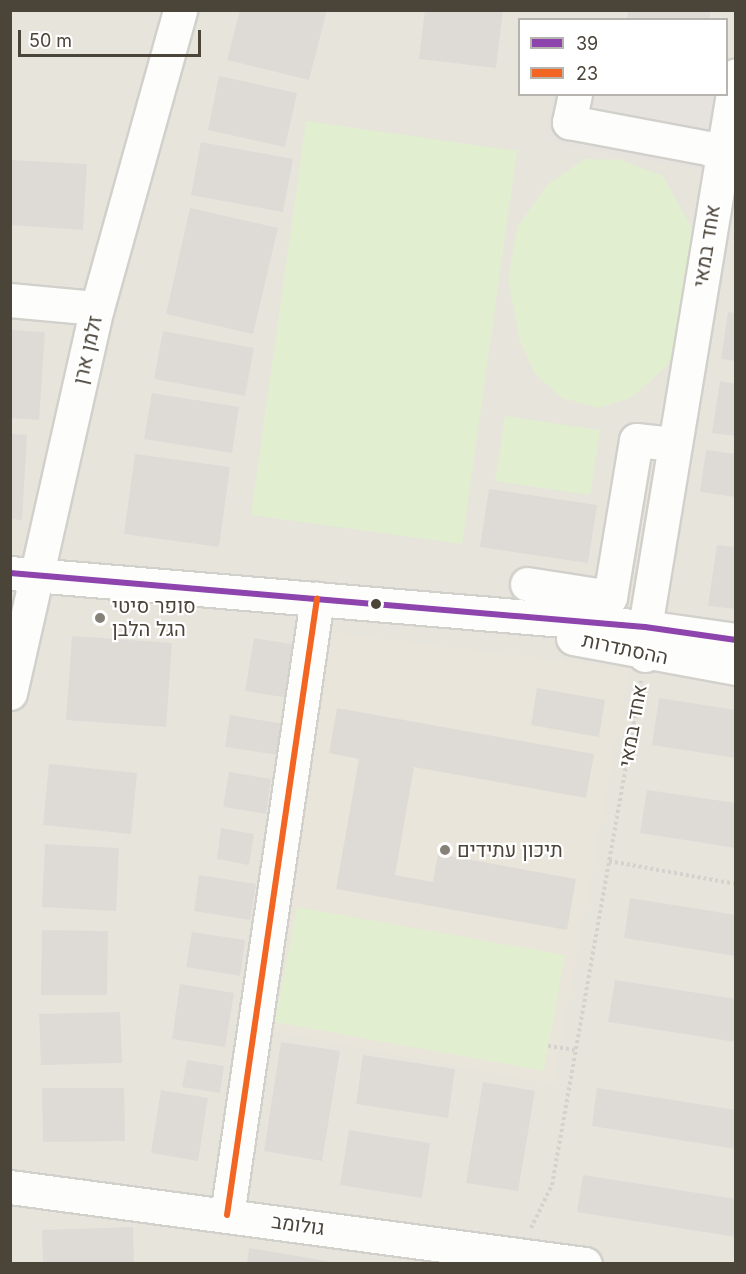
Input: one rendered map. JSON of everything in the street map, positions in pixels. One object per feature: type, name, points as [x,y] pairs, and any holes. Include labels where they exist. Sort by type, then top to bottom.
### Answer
[{"type":"street","name":"זלמן ארן","points":[[10,693],[23,574],[180,10]]},
{"type":"street","name":"אחד במאי","points":[[645,641],[732,87]]},
{"type":"street","points":[[575,96],[569,122],[708,148],[722,156]]},
{"type":"street","points":[[10,300],[98,308]]},
{"type":"street","points":[[527,584],[610,597],[636,440],[675,444]]},
{"type":"street","name":"ההסתדרות","points":[[23,574],[317,599],[481,617],[645,641],[735,668]]},
{"type":"street","points":[[227,1215],[317,599]]},
{"type":"street","name":"ההסתדרות","points":[[645,641],[735,640]]},
{"type":"street","name":"גולומב","points":[[10,1187],[227,1215],[518,1259],[585,1263]]},
{"type":"path","name":"אחד במאי","points":[[518,1259],[552,1185],[645,641]]},
{"type":"path","points":[[609,861],[735,884]]},
{"type":"path","points":[[548,1046],[576,1050]]},
{"type":"shaded area","points":[[11,11],[735,11],[735,1263],[11,1263]]},
{"type":"shaded area","points":[[553,96],[715,96],[702,170],[545,141]]},
{"type":"shaded area","name":"תיכון עתידים","points":[[327,632],[629,669],[553,1084],[266,1030]]},
{"type":"green space","points":[[306,121],[517,151],[462,544],[251,515]]},
{"type":"green space","points":[[585,159],[621,160],[663,176],[696,236],[687,327],[667,366],[631,398],[598,408],[562,398],[535,374],[520,341],[508,280],[517,227],[548,184]]},
{"type":"green space","points":[[505,416],[600,430],[590,495],[495,481]]},
{"type":"green space","points":[[297,907],[565,955],[544,1071],[275,1022]]},
{"type":"building","points":[[240,10],[327,10],[309,80],[227,60]]},
{"type":"building","points":[[425,10],[503,10],[496,68],[419,59]]},
{"type":"building","points":[[628,10],[711,10],[709,18],[627,18]]},
{"type":"building","points":[[219,76],[297,93],[285,147],[208,130]]},
{"type":"building","points":[[201,142],[293,159],[283,212],[191,195]]},
{"type":"building","points":[[10,160],[87,164],[83,230],[10,225]]},
{"type":"building","points":[[190,208],[278,228],[253,334],[166,314]]},
{"type":"building","points":[[728,312],[736,313],[736,361],[721,359]]},
{"type":"building","points":[[10,330],[45,332],[39,420],[10,418]]},
{"type":"building","points":[[163,331],[254,348],[245,396],[154,379]]},
{"type":"building","points":[[720,381],[736,384],[736,436],[712,433]]},
{"type":"building","points":[[152,393],[239,407],[232,453],[144,439]]},
{"type":"building","points":[[10,434],[27,435],[22,520],[10,519]]},
{"type":"building","points":[[706,450],[736,454],[736,497],[700,492]]},
{"type":"building","points":[[135,454],[230,467],[219,547],[124,534]]},
{"type":"building","points":[[489,489],[597,505],[588,563],[480,547]]},
{"type":"building","points":[[717,545],[736,547],[736,609],[708,606]]},
{"type":"building","points":[[72,636],[172,643],[166,727],[66,720]]},
{"type":"building","points":[[254,638],[298,645],[289,698],[245,691]]},
{"type":"building","points":[[537,688],[605,700],[599,737],[531,725]]},
{"type":"building","points":[[659,698],[736,710],[736,758],[652,745]]},
{"type":"building","points":[[337,708],[594,754],[586,798],[414,767],[395,875],[433,882],[438,854],[576,879],[567,930],[336,889],[359,759],[329,753]]},
{"type":"building","points":[[230,715],[284,724],[279,755],[225,747]]},
{"type":"building","points":[[49,764],[137,773],[131,834],[43,825]]},
{"type":"building","points":[[229,772],[271,779],[266,814],[223,807]]},
{"type":"building","points":[[647,790],[736,803],[736,848],[640,833]]},
{"type":"building","points":[[221,828],[254,834],[249,865],[217,859]]},
{"type":"building","points":[[45,844],[119,848],[116,911],[42,907]]},
{"type":"building","points":[[199,875],[256,884],[250,920],[194,911]]},
{"type":"building","points":[[630,898],[736,915],[736,956],[624,938]]},
{"type":"building","points":[[42,930],[108,931],[107,995],[41,995]]},
{"type":"building","points":[[192,932],[245,940],[240,976],[186,967]]},
{"type":"building","points":[[615,980],[736,999],[736,1042],[608,1022]]},
{"type":"building","points":[[180,984],[234,993],[225,1047],[172,1039]]},
{"type":"building","points":[[120,1012],[122,1063],[41,1065],[39,1014]]},
{"type":"building","points":[[281,1042],[340,1051],[322,1161],[264,1151]]},
{"type":"building","points":[[363,1055],[455,1069],[448,1118],[356,1104]]},
{"type":"building","points":[[187,1060],[224,1066],[220,1093],[182,1087]]},
{"type":"building","points":[[483,1082],[535,1091],[518,1191],[466,1183]]},
{"type":"building","points":[[42,1088],[124,1088],[125,1141],[43,1142]]},
{"type":"building","points":[[597,1088],[736,1110],[736,1149],[592,1126]]},
{"type":"building","points":[[161,1090],[208,1098],[198,1161],[151,1153]]},
{"type":"building","points":[[349,1130],[430,1143],[422,1198],[340,1185]]},
{"type":"building","points":[[583,1175],[736,1199],[736,1237],[577,1212]]},
{"type":"building","points":[[133,1227],[134,1264],[43,1264],[42,1230]]},
{"type":"building","points":[[249,1248],[332,1262],[332,1264],[247,1264]]},
{"type":"transit line","name":"39","points":[[10,573],[645,627],[736,640]]},
{"type":"transit line","name":"23","points":[[227,1215],[317,599]]},
{"type":"place","name":"סופר סיטי הגל הלבן","points":[[100,618]]},
{"type":"place","name":"תיכון עתידים","points":[[445,850]]}]
